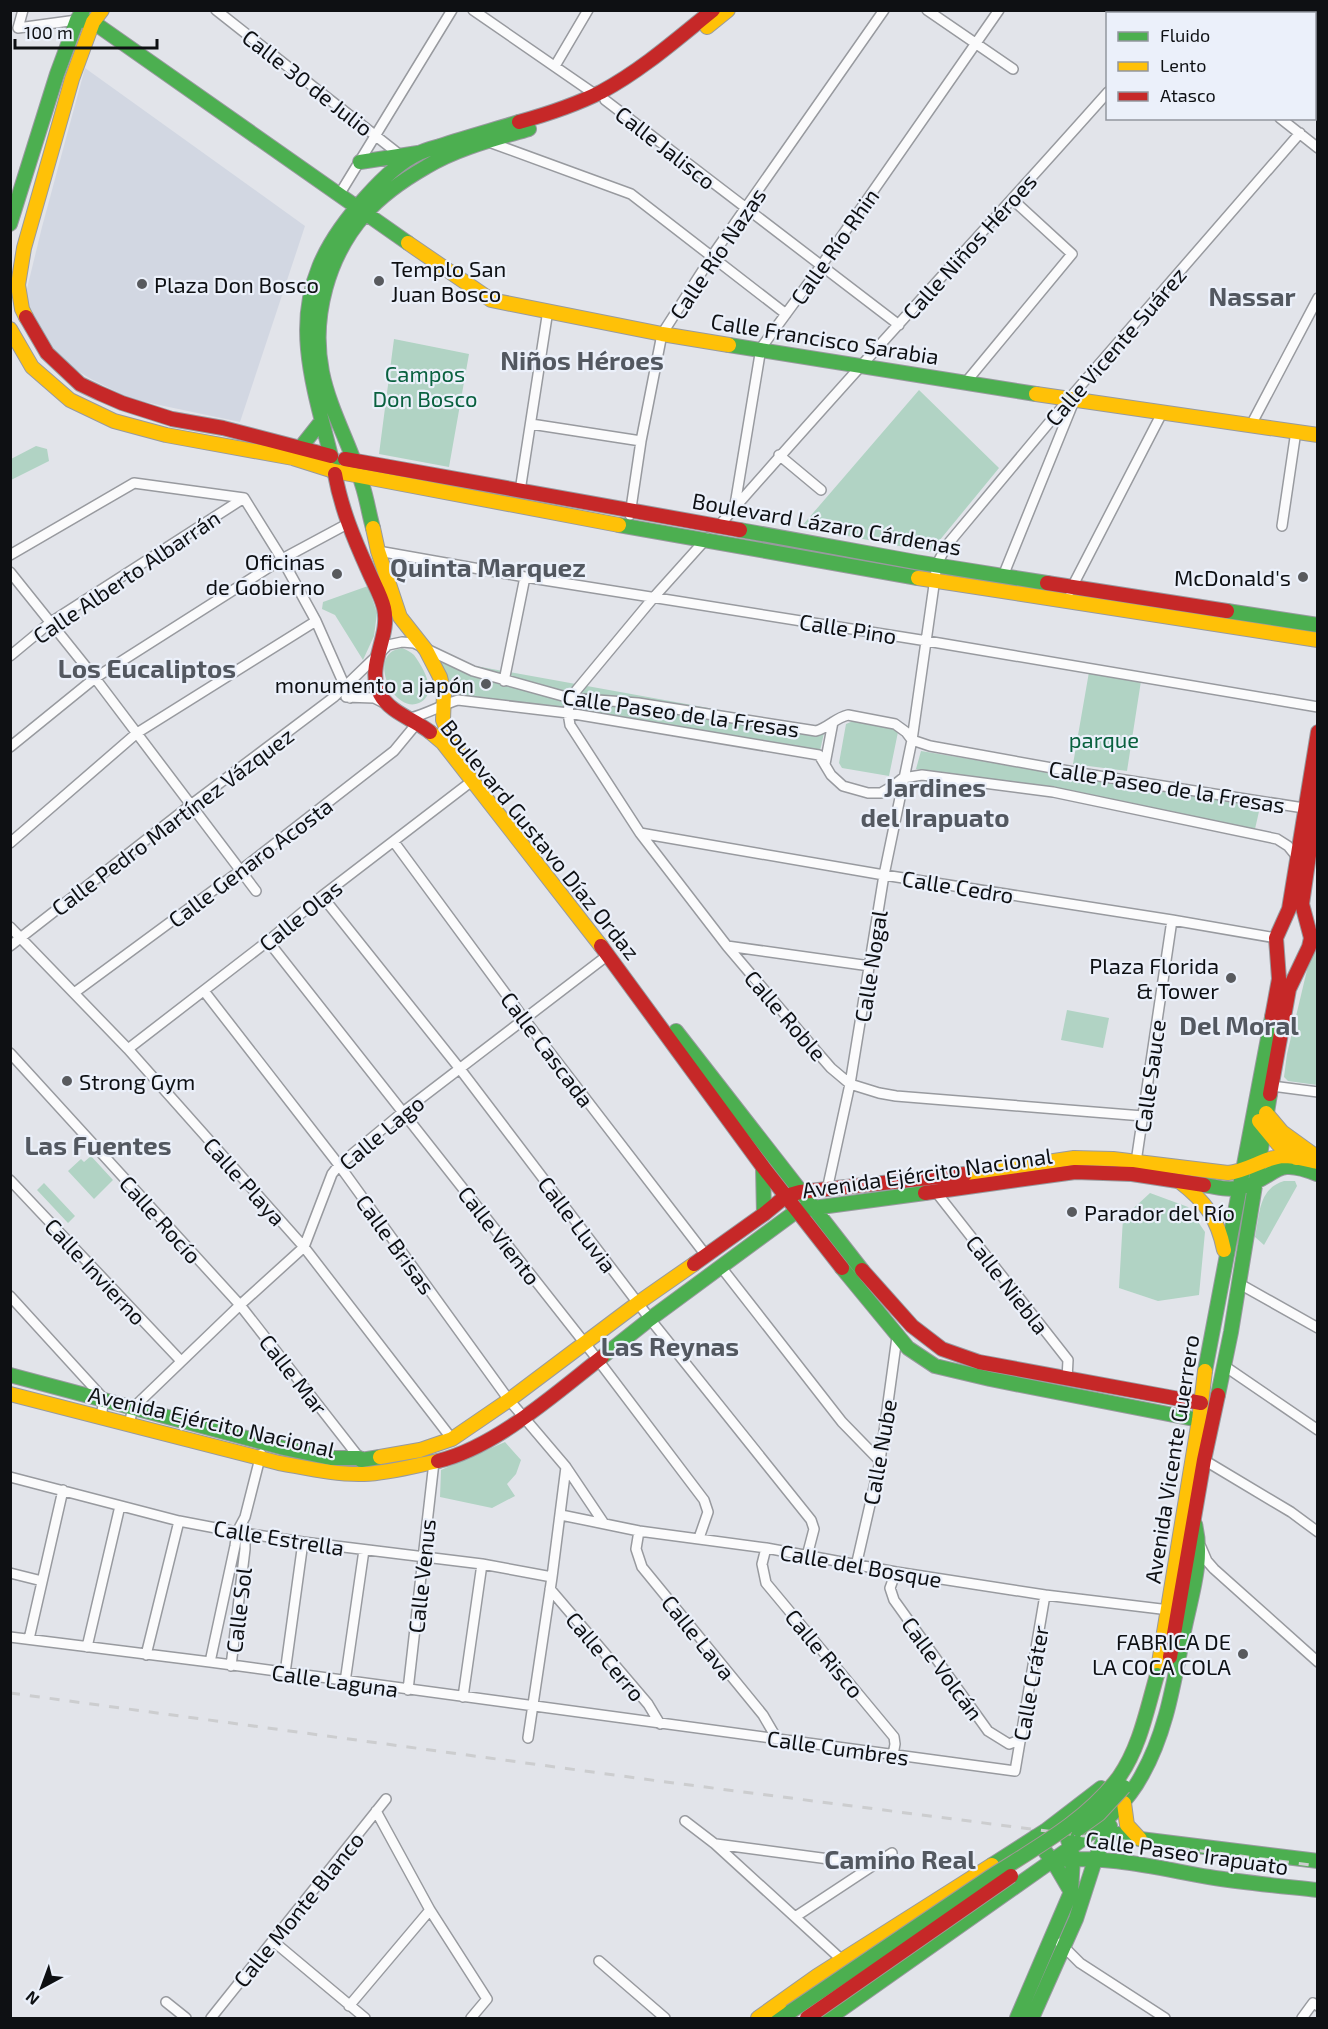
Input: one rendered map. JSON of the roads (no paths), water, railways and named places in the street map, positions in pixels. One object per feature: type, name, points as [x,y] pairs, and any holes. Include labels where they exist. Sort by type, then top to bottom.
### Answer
[{"type":"main road","name":"Boulevard Gustavo Díaz Ordaz","points":[[713,10],[641,69],[601,97],[418,153],[383,180],[360,210],[329,241],[312,283],[305,326],[310,374],[340,500],[384,608],[385,626],[375,668],[375,679],[388,705],[413,720],[443,743],[608,955],[763,1167],[897,1337],[921,1358],[935,1366],[1199,1420]]},
{"type":"main road","name":"Boulevard Gustavo Díaz Ordaz","points":[[728,10],[652,70],[562,119],[473,146],[427,166],[360,210],[325,287],[319,326],[322,372],[359,476],[378,551],[400,617],[426,650],[440,677],[444,693],[442,720],[452,742],[857,1265],[912,1326],[942,1349],[979,1362],[1201,1402]]},
{"type":"main road","points":[[10,224],[57,74],[80,15],[97,16]]},
{"type":"main road","name":"Boulevard Lázaro Cárdenas","points":[[97,16],[72,79],[24,248],[18,285],[22,309],[47,353],[80,384],[122,403],[172,419],[223,428],[331,456],[916,562],[1317,625]]},
{"type":"main road","name":"Calle Francisco Sarabia","points":[[97,16],[339,195],[491,300],[662,334],[761,348],[1071,400],[1317,435]]},
{"type":"main road","points":[[57,74],[72,79]]},
{"type":"main road","points":[[360,162],[418,153]]},
{"type":"main road","name":"Boulevard Lázaro Cárdenas","points":[[10,329],[32,367],[70,400],[114,421],[166,435],[293,458],[334,471],[628,528],[935,581],[1317,640]]},
{"type":"main road","points":[[301,447],[320,423]]},
{"type":"main road","name":"Avenida Vicente Guerrero","points":[[807,2019],[1099,1814],[1115,1798],[1138,1765],[1157,1713],[1206,1365],[1241,1173],[1259,1112],[1279,979],[1276,938],[1289,909],[1317,732]]},
{"type":"main road","name":"Avenida Vicente Guerrero","points":[[1259,1112],[1272,1086],[1289,989],[1301,966],[1311,938],[1302,904],[1317,793]]},
{"type":"main road","points":[[1285,920],[1308,928]]},
{"type":"main road","points":[[1276,959],[1301,966]]},
{"type":"main road","points":[[1259,1112],[1265,1129],[1294,1157]]},
{"type":"main road","points":[[1259,1112],[1317,1167]]},
{"type":"main road","name":"Avenida Vicente Guerrero","points":[[784,2015],[1013,1862],[1092,1806],[1108,1791],[1130,1759],[1162,1675],[1195,1524],[1204,1460],[1231,1332],[1254,1182],[1265,1129]]},
{"type":"main road","points":[[1241,1173],[1283,1156],[1294,1157],[1317,1167]]},
{"type":"main road","name":"Avenida Ejército Nacional","points":[[10,1394],[260,1458],[324,1471],[362,1467],[452,1439],[509,1400],[638,1302],[764,1214],[786,1196],[800,1192],[935,1178],[1074,1158],[1241,1173]]},
{"type":"main road","points":[[763,1167],[764,1214]]},
{"type":"main road","name":"Avenida Ejército Nacional","points":[[362,1467],[393,1471],[458,1456],[524,1419],[650,1319],[798,1210],[1075,1172],[1132,1174],[1238,1189],[1284,1167],[1317,1167]]},
{"type":"main road","points":[[1180,1182],[1201,1197],[1212,1214],[1220,1230],[1226,1263]]},
{"type":"main road","name":"Avenida Ejército Nacional","points":[[10,1375],[264,1443],[331,1458],[359,1458],[362,1467]]},
{"type":"main road","points":[[758,2019],[788,1995],[1062,1820],[1096,1792],[1112,1773],[1128,1750],[1137,1729],[1150,1679],[1161,1609],[1184,1511]]},
{"type":"main road","points":[[829,2019],[1052,1861],[1072,1852],[1100,1831],[1119,1807],[1143,1773],[1154,1750],[1174,1684],[1197,1566],[1199,1541],[1195,1524]]},
{"type":"main road","points":[[1096,1792],[1101,1804],[1107,1809],[1119,1807]]},
{"type":"main road","points":[[1119,1807],[1126,1825],[1140,1839]]},
{"type":"main road","points":[[1032,2019],[1058,1942],[1071,1892],[1072,1852],[1062,1820]]},
{"type":"main road","name":"Calle Paseo Irapuato","points":[[1062,1820],[1140,1839],[1317,1861]]},
{"type":"main road","points":[[1058,1942],[1076,1919],[1096,1857],[1100,1831]]},
{"type":"main road","points":[[1035,1837],[1071,1892]]},
{"type":"main road","name":"Calle Paseo Irapuato","points":[[1072,1852],[1222,1879],[1317,1890]]},
{"type":"main road","points":[[1017,2019],[1052,1957]]},
{"type":"street","points":[[23,10],[18,28],[80,15]]},
{"type":"street","name":"Calle 30 de Julio","points":[[216,10],[400,155]]},
{"type":"street","points":[[339,195],[452,10]]},
{"type":"street","name":"Calle Jalisco","points":[[473,10],[601,97],[899,325]]},
{"type":"street","points":[[555,66],[588,10]]},
{"type":"street","name":"Calle Río Nazas","points":[[628,528],[641,441],[662,334],[712,256],[884,10]]},
{"type":"street","points":[[927,10],[1012,69]]},
{"type":"street","name":"Calle Río Rhin","points":[[734,507],[761,348],[999,10]]},
{"type":"street","name":"Calle Niños Héroes","points":[[570,698],[654,597],[719,526],[779,455],[899,325],[1106,93]]},
{"type":"street","points":[[1283,120],[1317,148]]},
{"type":"street","name":"Calle Vicente Suárez","points":[[937,564],[947,545],[1300,133]]},
{"type":"street","points":[[489,142],[631,194],[786,314]]},
{"type":"street","points":[[966,382],[1072,254],[1012,199]]},
{"type":"street","points":[[1251,425],[1317,298]]},
{"type":"street","points":[[520,491],[548,310]]},
{"type":"street","points":[[1003,576],[1071,400]]},
{"type":"street","points":[[1067,602],[1072,586],[1162,413]]},
{"type":"street","points":[[531,424],[641,441]]},
{"type":"street","points":[[1282,526],[1296,431]]},
{"type":"street","points":[[779,455],[821,490]]},
{"type":"street","points":[[10,555],[134,483],[244,498],[282,559],[316,621],[350,698]]},
{"type":"street","name":"Calle Alberto Albarrán","points":[[10,656],[51,622],[244,498]]},
{"type":"street","points":[[10,747],[95,678],[282,559],[349,523]]},
{"type":"street","name":"Calle Pino","points":[[378,551],[1317,707]]},
{"type":"street","name":"Calle Nogal","points":[[827,1190],[850,1084],[884,875],[912,740],[937,564]]},
{"type":"street","points":[[10,572],[95,678],[256,891]]},
{"type":"street","points":[[504,681],[525,577]]},
{"type":"street","points":[[10,843],[137,733],[316,621]]},
{"type":"street","name":"Calle Paseo de la Fresas","points":[[378,656],[388,645],[402,642],[414,643],[473,671],[570,698],[638,704],[816,731],[825,729],[833,722],[848,715],[895,724],[912,740],[930,746],[1080,773],[1304,808]]},
{"type":"street","name":"Calle Pedro Martínez Vázquez","points":[[10,946],[334,697],[378,656]]},
{"type":"street","points":[[334,697],[374,698],[388,705]]},
{"type":"street","points":[[568,713],[570,698]]},
{"type":"street","name":"Calle Paseo de la Fresas","points":[[413,720],[443,704],[458,700],[568,713],[819,755],[831,775],[843,786],[868,793],[881,793],[903,778],[922,775],[1053,792],[1277,839],[1288,846],[1297,857]]},
{"type":"street","name":"Calle Roble","points":[[568,713],[570,725],[640,833],[727,946],[811,1046],[850,1084],[896,1096],[1143,1116]]},
{"type":"street","name":"Calle Genaro Acosta","points":[[74,993],[241,870],[394,751],[413,720]]},
{"type":"street","points":[[825,764],[833,722]]},
{"type":"street","name":"Calle Olas","points":[[128,1049],[322,896],[472,782]]},
{"type":"street","name":"Calle Cedro","points":[[640,833],[1276,938]]},
{"type":"street","name":"Calle Cascada","points":[[394,842],[525,1020],[705,1254]]},
{"type":"street","name":"Calle Lluvia","points":[[322,896],[460,1069],[650,1319],[811,1520],[814,1529],[807,1556]]},
{"type":"street","name":"Calle Sauce","points":[[1136,1162],[1172,920]]},
{"type":"street","name":"Calle Playa","points":[[10,927],[128,1049],[304,1247],[452,1439]]},
{"type":"street","name":"Calle Viento","points":[[268,940],[585,1343],[704,1500],[708,1512],[699,1538]]},
{"type":"street","points":[[727,946],[870,966]]},
{"type":"street","name":"Calle Lago","points":[[129,1424],[134,1408],[240,1305],[304,1247],[332,1174],[339,1165],[403,1112],[608,955]]},
{"type":"street","name":"Calle Brisas","points":[[204,991],[339,1165],[509,1400],[566,1467],[603,1522]]},
{"type":"street","name":"Calle Rocío","points":[[10,1053],[240,1305]]},
{"type":"street","points":[[1272,1086],[1317,1092]]},
{"type":"street","name":"Calle Invierno","points":[[10,1180],[181,1361]]},
{"type":"street","name":"Calle Niebla","points":[[936,1192],[1068,1360],[1067,1379]]},
{"type":"street","points":[[721,1267],[842,1422],[880,1461]]},
{"type":"street","points":[[1238,1283],[1317,1328]]},
{"type":"street","points":[[10,1296],[104,1399],[101,1417]]},
{"type":"street","name":"Calle Mar","points":[[240,1305],[362,1467]]},
{"type":"street","name":"Calle Nube","points":[[856,1566],[880,1461],[897,1337]]},
{"type":"street","points":[[1223,1365],[1317,1430]]},
{"type":"street","name":"Calle Sol","points":[[231,1666],[241,1533],[264,1443]]},
{"type":"street","points":[[1204,1460],[1291,1512],[1317,1532]]},
{"type":"street","name":"Calle Venus","points":[[408,1690],[434,1462]]},
{"type":"street","points":[[528,1738],[566,1467]]},
{"type":"street","name":"Calle Estrella","points":[[10,1477],[179,1521],[241,1533],[482,1564],[552,1577]]},
{"type":"street","points":[[29,1639],[63,1490]]},
{"type":"street","points":[[87,1647],[120,1506]]},
{"type":"street","name":"Calle del Bosque","points":[[561,1515],[639,1530],[766,1548],[856,1566],[1045,1595],[1161,1609]]},
{"type":"street","points":[[146,1655],[179,1521]]},
{"type":"street","name":"Calle Lava","points":[[639,1530],[636,1549],[642,1567],[763,1715],[777,1739]]},
{"type":"street","name":"Calle Sol","points":[[210,1662],[236,1546],[241,1533]]},
{"type":"street","points":[[1199,1541],[1207,1561],[1214,1569],[1317,1662]]},
{"type":"street","points":[[285,1674],[303,1542]]},
{"type":"street","name":"Calle Risco","points":[[766,1548],[762,1564],[766,1583],[894,1737],[892,1755]]},
{"type":"street","points":[[345,1682],[364,1550]]},
{"type":"street","points":[[463,1697],[482,1564]]},
{"type":"street","name":"Calle Volcán","points":[[896,1572],[890,1588],[894,1600],[988,1731],[1009,1744],[1020,1740]]},
{"type":"street","points":[[10,1573],[42,1581]]},
{"type":"street","name":"Calle Cerro","points":[[550,1589],[648,1704],[660,1724]]},
{"type":"street","name":"Calle Cráter","points":[[1015,1771],[1045,1595]]},
{"type":"street","name":"Calle Laguna","points":[[10,1637],[660,1724]]},
{"type":"street","name":"Calle Cumbres","points":[[660,1724],[1015,1771]]},
{"type":"street","name":"Calle Monte Blanco","points":[[211,2019],[386,1798]]},
{"type":"street","points":[[376,1811],[430,1910],[487,1999],[471,2019]]},
{"type":"street","points":[[686,1821],[715,1844],[842,1960]]},
{"type":"street","points":[[715,1844],[874,1865]]},
{"type":"street","points":[[795,1917],[892,1853]]},
{"type":"street","points":[[349,2006],[430,1910]]},
{"type":"street","points":[[273,1941],[365,2019]]},
{"type":"street","points":[[1058,1942],[1080,1963],[1165,2019]]},
{"type":"street","points":[[1052,1957],[1080,1963]]},
{"type":"street","points":[[599,1961],[665,2019]]},
{"type":"street","points":[[166,2002],[186,2019]]},
{"type":"street","points":[[1302,2019],[1315,2004]]},
{"type":"railway","points":[[10,1693],[666,1782],[1318,1866]]},
{"type":"place","name":"Templo San Juan Bosco","points":[[379,281]]},
{"type":"place","name":"Plaza Don Bosco","points":[[142,284]]},
{"type":"place","name":"Oficinas de Gobierno","points":[[337,574]]},
{"type":"place","name":"McDonald's","points":[[1303,577]]},
{"type":"place","name":"monumento a japón","points":[[486,684]]},
{"type":"place","name":"Plaza Florida & Tower","points":[[1231,978]]},
{"type":"place","name":"Strong Gym","points":[[67,1081]]},
{"type":"place","name":"Parador del Río","points":[[1072,1212]]},
{"type":"place","name":"FABRICA DE LA COCA COLA","points":[[1243,1654]]},
{"type":"district","name":"Nassar","points":[[1252,295]]},
{"type":"district","name":"Niños Héroes","points":[[582,359]]},
{"type":"district","name":"Quinta Marquez","points":[[488,566]]},
{"type":"district","name":"Los Eucaliptos","points":[[147,667]]},
{"type":"district","name":"Jardines del Irapuato","points":[[935,801]]},
{"type":"district","name":"Del Moral","points":[[1239,1024]]},
{"type":"district","name":"Las Fuentes","points":[[98,1144]]},
{"type":"district","name":"Las Reynas","points":[[670,1345]]},
{"type":"district","name":"Camino Real","points":[[900,1858]]},
{"type":"park label","name":"Campos Don Bosco","points":[[425,386]]},
{"type":"park label","name":"parque","points":[[1104,739]]}]
